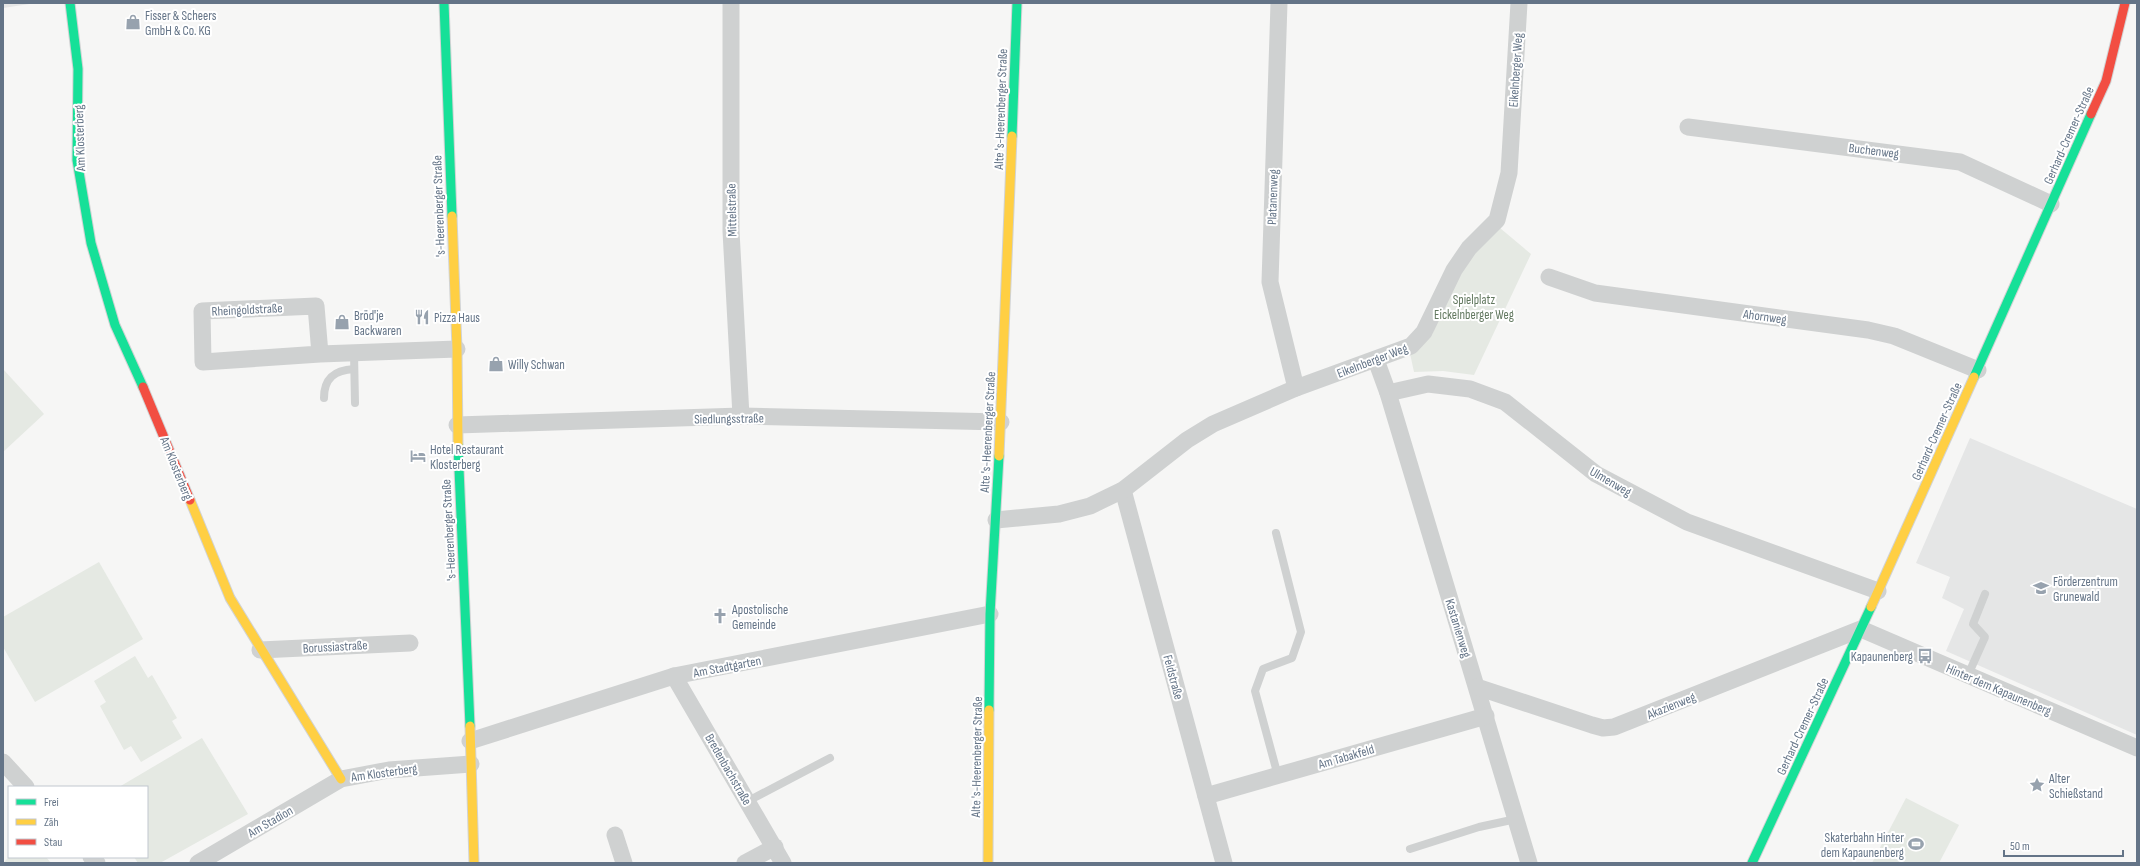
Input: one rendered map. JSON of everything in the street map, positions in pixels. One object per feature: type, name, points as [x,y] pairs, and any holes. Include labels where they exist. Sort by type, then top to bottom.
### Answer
[{"type":"street","name":"Am Klosterberg","points":[[70,3],[78,69],[77,160],[91,243],[115,325],[150,403],[230,598],[260,650],[342,779],[389,770],[471,764]]},
{"type":"street","name":"'s-Heerenberger Straße","points":[[444,3],[457,349],[457,425],[474,863]]},
{"type":"street","name":"Mittelstraße","points":[[731,3],[731,231],[741,416]]},
{"type":"street","name":"Alte 's-Heerenberger Straße","points":[[988,863],[990,614],[1001,422],[1017,3]]},
{"type":"street","name":"Platanenweg","points":[[1279,3],[1270,282],[1296,388]]},
{"type":"street","name":"Eikelnberger Weg","points":[[996,520],[1059,514],[1090,506],[1122,490],[1187,440],[1213,424],[1296,388],[1411,346],[1424,332],[1454,270],[1469,248],[1497,220],[1509,173],[1520,3]]},
{"type":"street","name":"Gerhard-Cremer-Straße","points":[[1752,863],[1861,630],[2106,81],[2125,3]]},
{"type":"street","name":"Buchenweg","points":[[1688,126],[1960,162],[2051,204]]},
{"type":"street","name":"Ahornweg","points":[[1549,277],[1595,293],[1868,330],[1894,336],[1978,370]]},
{"type":"street","name":"Rheingoldstraße","points":[[320,354],[316,306],[202,311],[203,362],[320,354],[354,361],[457,349]]},
{"type":"street","points":[[1376,360],[1388,393]]},
{"type":"street","name":"Ulmenweg","points":[[1388,393],[1428,384],[1470,389],[1505,402],[1596,474],[1687,522],[1878,591]]},
{"type":"street","name":"Kastanienweg","points":[[1388,393],[1529,863]]},
{"type":"street","name":"Siedlungsstraße","points":[[457,425],[741,416],[1001,422]]},
{"type":"street","name":"Feldstraße","points":[[1122,490],[1224,863]]},
{"type":"street","name":"Am Stadtgarten","points":[[470,741],[674,676],[990,614]]},
{"type":"street","name":"Akazienweg","points":[[1477,688],[1592,725],[1604,728],[1614,727],[1861,630]]},
{"type":"street","name":"Hinter dem Kapaunenberg","points":[[1861,630],[2137,748]]},
{"type":"street","name":"Borussiastraße","points":[[260,650],[410,643]]},
{"type":"street","name":"Bredenbachstraße","points":[[674,676],[783,863]]},
{"type":"street","name":"Am Tabakfeld","points":[[1206,796],[1486,716]]},
{"type":"street","points":[[3,762],[25,786]]},
{"type":"street","name":"Am Stadion","points":[[198,863],[342,779]]},
{"type":"street","points":[[615,835],[624,863]]},
{"type":"street","points":[[745,863],[775,847]]},
{"type":"lane","points":[[324,398],[326,382],[331,375],[346,369],[354,361]]},
{"type":"lane","points":[[354,361],[355,403]]},
{"type":"lane","points":[[1276,533],[1301,632],[1292,658],[1263,669],[1255,691],[1278,776]]},
{"type":"lane","points":[[1968,676],[1986,637],[1973,624],[1985,594]]},
{"type":"lane","points":[[748,801],[830,758]]},
{"type":"lane","points":[[1410,849],[1479,827],[1516,819]]},
{"type":"shaded area","points":[[3,3],[36,3],[3,8]]},
{"type":"shaded area","name":"Förderzentrum Grunewald","points":[[1970,438],[2137,509],[2137,735],[1946,651],[1964,609],[1942,598],[1950,577],[1916,563]]},
{"type":"green space","name":"Spielplatz Eickelnberger Weg","points":[[1500,228],[1531,254],[1474,375],[1443,371],[1414,372],[1409,349],[1432,335],[1448,293],[1468,260]]},
{"type":"green space","points":[[3,369],[44,414],[3,452]]},
{"type":"green space","points":[[99,562],[143,639],[35,702],[3,647],[3,617]]},
{"type":"green space","points":[[135,656],[148,678],[152,675],[177,718],[172,721],[182,738],[141,762],[131,746],[124,750],[100,706],[106,702],[94,681]]},
{"type":"green space","points":[[202,738],[248,814],[160,863],[138,863],[135,858],[148,858],[148,786],[121,786]]},
{"type":"green space","name":"Skaterbahn Hinter dem Kapaunenberg","points":[[1906,798],[1959,825],[1939,863],[1872,863]]},
{"type":"green space","points":[[8,858],[47,858],[51,863],[3,863]]},
{"type":"traffic: fast","points":[[70,3],[78,69],[77,160],[91,243],[115,325],[143,387]]},
{"type":"traffic: fast","points":[[444,3],[452,216]]},
{"type":"traffic: fast","points":[[1012,136],[1017,3]]},
{"type":"traffic: fast","points":[[1974,377],[2091,114]]},
{"type":"traffic: fast","points":[[458,445],[470,726]]},
{"type":"traffic: fast","points":[[989,710],[990,614],[999,456]]},
{"type":"traffic: fast","points":[[1752,863],[1871,607]]},
{"type":"traffic: slow","points":[[999,456],[1012,136]]},
{"type":"traffic: slow","points":[[452,216],[457,349],[458,445]]},
{"type":"traffic: slow","points":[[1871,607],[1974,377]]},
{"type":"traffic: slow","points":[[190,500],[230,598],[341,779]]},
{"type":"traffic: slow","points":[[988,863],[989,710]]},
{"type":"traffic: slow","points":[[470,726],[474,863]]},
{"type":"traffic: jam","points":[[2091,114],[2106,81],[2125,3]]},
{"type":"traffic: jam","points":[[143,387],[190,500]]},
{"type":"place","name":"Fisser & Scheers GmbH & Co. KG","points":[[133,22]]},
{"type":"place","name":"Pizza Haus","points":[[422,317]]},
{"type":"place","name":"Bröd'je Backwaren","points":[[342,322]]},
{"type":"place","name":"Willy Schwan","points":[[496,364]]},
{"type":"place","name":"Hotel Restaurant Klosterberg","points":[[418,456]]},
{"type":"place","name":"Förderzentrum Grunewald","points":[[2041,588]]},
{"type":"place","name":"Apostolische Gemeinde","points":[[720,616]]},
{"type":"place","name":"Kapaunenberg","points":[[1925,656]]},
{"type":"place","name":"Alter Schießstand","points":[[2037,785]]},
{"type":"place","name":"Skaterbahn Hinter dem Kapaunenberg","points":[[1916,844]]}]
